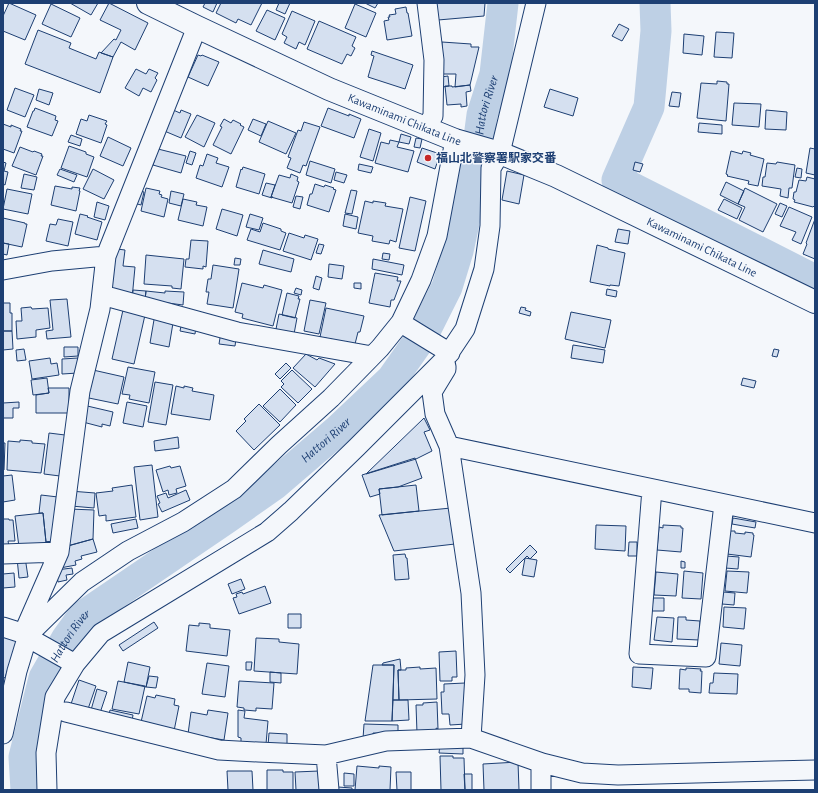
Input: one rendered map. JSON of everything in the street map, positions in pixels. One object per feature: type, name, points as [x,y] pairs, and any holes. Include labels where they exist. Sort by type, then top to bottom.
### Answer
[{"type":"main road","name":"Kawaminami Chikata Line","points":[[148,3],[329,89],[426,128],[458,140],[495,151],[556,176],[815,302]]},
{"type":"street","points":[[426,128],[433,116],[434,60],[427,3]]},
{"type":"street","points":[[47,790],[49,750],[55,697],[75,664],[101,633],[267,532],[297,506],[357,447],[445,353],[465,329],[484,269],[490,226],[492,168],[495,151],[536,3]]},
{"type":"street","points":[[32,638],[26,625],[59,552],[80,391],[100,310],[106,256],[197,27]]},
{"type":"street","points":[[3,734],[17,671],[32,638],[82,582],[128,551],[183,522],[234,489],[279,445],[331,398],[403,324],[437,236],[458,140]]},
{"type":"street","points":[[3,270],[52,262],[106,256]]},
{"type":"street","points":[[102,295],[236,332],[372,356]]},
{"type":"street","points":[[403,324],[445,353]]},
{"type":"street","points":[[445,353],[446,369],[432,392],[435,414],[449,446],[471,593],[475,675],[471,738]]},
{"type":"street","points":[[449,446],[815,523]]},
{"type":"street","points":[[652,489],[639,654],[706,657],[724,504]]},
{"type":"street","points":[[3,554],[59,552]]},
{"type":"street","points":[[3,627],[32,638],[75,664]]},
{"type":"street","points":[[58,790],[49,750],[66,712],[64,699],[75,664]]},
{"type":"street","points":[[66,712],[219,750],[326,755],[386,741],[471,738],[542,763],[582,773],[618,775],[815,770]]},
{"type":"street","points":[[326,755],[329,790]]},
{"type":"street","points":[[541,790],[542,763]]},
{"type":"building","points":[[9,3],[36,15],[25,40],[3,31],[3,16]]},
{"type":"building","points":[[70,3],[98,3],[91,15]]},
{"type":"building","points":[[109,3],[148,23],[135,50],[121,42],[113,57],[101,53],[114,39],[116,40],[121,30],[100,20]]},
{"type":"building","points":[[205,3],[217,3],[213,12],[203,7]]},
{"type":"building","points":[[221,3],[262,3],[251,25],[238,19],[236,23],[216,13]]},
{"type":"building","points":[[279,3],[290,3],[285,14],[276,10]]},
{"type":"building","points":[[365,3],[378,3],[375,8]]},
{"type":"building","points":[[436,3],[485,3],[484,16],[438,20]]},
{"type":"building","points":[[51,4],[80,18],[71,37],[42,24]]},
{"type":"building","points":[[355,4],[376,13],[366,37],[345,28]]},
{"type":"building","points":[[406,7],[412,36],[387,40],[384,21],[389,20],[389,15],[396,14],[395,9]]},
{"type":"building","points":[[267,10],[285,18],[275,40],[256,31]]},
{"type":"building","points":[[292,11],[315,21],[305,45],[299,42],[296,49],[284,43],[287,37],[282,34]]},
{"type":"building","points":[[319,21],[356,37],[352,46],[355,48],[351,56],[347,54],[342,64],[307,49]]},
{"type":"building","points":[[619,24],[629,29],[622,41],[612,36]]},
{"type":"building","points":[[38,30],[71,43],[69,48],[96,59],[99,52],[113,57],[100,93],[25,64]]},
{"type":"building","points":[[716,32],[734,33],[732,58],[714,57]]},
{"type":"building","points":[[684,34],[704,36],[702,55],[683,53]]},
{"type":"building","points":[[442,42],[471,44],[471,47],[479,47],[470,85],[455,87],[456,74],[441,74]]},
{"type":"building","points":[[372,51],[413,65],[405,89],[368,77],[374,56],[371,55]]},
{"type":"building","points":[[198,55],[202,55],[219,62],[208,86],[188,77]]},
{"type":"building","points":[[136,69],[146,74],[149,69],[158,73],[155,78],[157,80],[151,92],[143,88],[139,96],[125,88]]},
{"type":"building","points":[[448,76],[449,86],[443,87],[441,77]]},
{"type":"building","points":[[717,81],[727,82],[727,84],[729,84],[726,121],[697,118],[701,83],[717,84]]},
{"type":"building","points":[[470,85],[471,91],[466,92],[467,106],[461,107],[461,104],[447,105],[445,86],[452,87]]},
{"type":"building","points":[[15,88],[34,95],[25,117],[7,110]]},
{"type":"building","points":[[39,89],[53,93],[49,105],[36,100]]},
{"type":"building","points":[[550,89],[578,98],[573,116],[544,107]]},
{"type":"building","points":[[672,92],[681,93],[679,107],[669,106]]},
{"type":"building","points":[[734,103],[761,104],[759,127],[732,125]]},
{"type":"building","points":[[35,108],[56,116],[55,120],[58,121],[52,136],[27,127]]},
{"type":"building","points":[[328,108],[361,119],[354,138],[321,126]]},
{"type":"building","points":[[171,109],[180,113],[181,110],[191,114],[181,138],[162,130]]},
{"type":"building","points":[[766,110],[787,112],[786,130],[765,129]]},
{"type":"building","points":[[89,115],[107,121],[101,143],[76,134],[81,119],[87,121]]},
{"type":"building","points":[[197,115],[215,123],[204,147],[185,137]]},
{"type":"building","points":[[224,119],[231,123],[233,120],[244,127],[231,154],[213,145],[222,127],[220,126]]},
{"type":"building","points":[[253,119],[266,124],[261,136],[248,130]]},
{"type":"building","points":[[268,121],[296,133],[286,154],[259,142]]},
{"type":"building","points":[[304,122],[320,127],[306,166],[303,165],[300,173],[287,168],[291,158],[288,157],[298,130],[301,131]]},
{"type":"building","points":[[699,123],[722,125],[722,134],[698,132]]},
{"type":"building","points":[[3,124],[11,127],[11,125],[21,129],[20,131],[22,131],[14,153],[3,149]]},
{"type":"building","points":[[369,129],[381,133],[373,161],[360,157]]},
{"type":"building","points":[[401,134],[411,137],[409,144],[399,142]]},
{"type":"building","points":[[71,135],[82,139],[80,146],[68,142]]},
{"type":"building","points":[[108,137],[131,148],[123,166],[100,156]]},
{"type":"building","points":[[416,138],[422,139],[420,148],[414,147]]},
{"type":"building","points":[[390,140],[399,142],[397,147],[414,151],[408,172],[375,163],[381,142],[389,144]]},
{"type":"building","points":[[69,146],[86,152],[86,154],[94,157],[87,177],[61,168]]},
{"type":"building","points":[[20,147],[42,154],[41,156],[43,156],[36,175],[12,166]]},
{"type":"building","name":"福山北警察署駅家交番","points":[[422,148],[440,154],[435,169],[417,162]]},
{"type":"building","points":[[810,148],[815,149],[815,175],[806,173]]},
{"type":"building","points":[[158,149],[186,156],[181,173],[153,165]]},
{"type":"building","points":[[190,151],[196,153],[192,165],[186,163]]},
{"type":"building","points":[[731,151],[742,154],[743,151],[751,153],[750,155],[764,159],[758,186],[748,184],[749,181],[727,176],[728,175],[726,174]]},
{"type":"building","points":[[207,154],[218,158],[216,163],[229,167],[222,187],[196,178],[200,165],[203,166]]},
{"type":"building","points":[[310,161],[335,169],[331,183],[306,175]]},
{"type":"building","points":[[3,162],[6,163],[4,171],[8,172],[5,185],[3,184]]},
{"type":"building","points":[[635,162],[643,164],[640,172],[633,170]]},
{"type":"building","points":[[777,162],[795,165],[792,188],[789,188],[788,198],[780,196],[781,189],[762,186],[767,163],[776,164]]},
{"type":"building","points":[[359,164],[373,167],[371,173],[358,170]]},
{"type":"building","points":[[243,167],[265,174],[259,194],[236,187],[241,169],[242,170]]},
{"type":"building","points":[[797,168],[802,169],[801,178],[795,177]]},
{"type":"building","points":[[60,169],[77,175],[74,182],[57,175]]},
{"type":"building","points":[[93,169],[114,180],[104,199],[83,189]]},
{"type":"building","points":[[507,171],[524,175],[519,204],[502,200]]},
{"type":"building","points":[[336,172],[347,175],[344,183],[334,180]]},
{"type":"building","points":[[24,174],[37,177],[34,190],[21,188]]},
{"type":"building","points":[[291,174],[298,177],[297,181],[299,182],[292,203],[271,197],[279,175],[290,178]]},
{"type":"building","points":[[807,177],[815,179],[815,206],[813,207],[794,202],[795,200],[793,199],[799,180],[806,181]]},
{"type":"building","points":[[726,182],[744,191],[738,204],[720,195]]},
{"type":"building","points":[[266,183],[275,185],[272,198],[262,195]]},
{"type":"building","points":[[315,184],[324,187],[325,185],[336,190],[329,212],[307,205]]},
{"type":"building","points":[[55,186],[72,189],[72,187],[80,188],[76,211],[51,205]]},
{"type":"building","points":[[146,188],[160,191],[159,194],[162,195],[161,197],[168,199],[164,217],[141,211]]},
{"type":"building","points":[[745,188],[777,204],[763,232],[739,220],[745,207],[738,204]]},
{"type":"building","points":[[7,189],[32,194],[28,214],[3,209]]},
{"type":"building","points":[[133,189],[144,192],[141,205],[130,202]]},
{"type":"building","points":[[351,190],[357,191],[352,214],[345,213]]},
{"type":"building","points":[[171,191],[184,194],[181,206],[169,203]]},
{"type":"building","points":[[296,196],[303,197],[300,209],[293,207]]},
{"type":"building","points":[[410,197],[426,201],[415,251],[399,248]]},
{"type":"building","points":[[183,199],[197,202],[196,205],[207,207],[203,226],[178,220]]},
{"type":"building","points":[[724,199],[742,208],[737,219],[718,210]]},
{"type":"building","points":[[365,201],[373,203],[373,201],[386,203],[385,206],[403,209],[396,242],[390,240],[389,244],[372,241],[373,236],[358,233]]},
{"type":"building","points":[[97,202],[109,206],[105,220],[94,217]]},
{"type":"building","points":[[780,203],[787,206],[782,217],[775,214]]},
{"type":"building","points":[[789,207],[812,217],[801,244],[792,240],[796,232],[780,226]]},
{"type":"building","points":[[222,209],[243,215],[237,236],[216,229]]},
{"type":"building","points":[[80,214],[102,222],[97,240],[75,234]]},
{"type":"building","points":[[250,214],[263,218],[259,230],[246,227]]},
{"type":"building","points":[[345,214],[358,217],[356,229],[343,226]]},
{"type":"building","points":[[3,218],[27,224],[22,247],[3,243]]},
{"type":"building","points":[[58,219],[73,222],[68,246],[46,241],[50,224],[56,225]]},
{"type":"building","points":[[815,219],[815,259],[803,254]]},
{"type":"building","points":[[263,223],[281,229],[281,231],[286,233],[280,250],[247,240],[251,229],[260,232]]},
{"type":"building","points":[[618,229],[630,231],[628,244],[615,242]]},
{"type":"building","points":[[289,233],[304,238],[305,235],[318,239],[311,260],[283,251]]},
{"type":"building","points":[[191,240],[208,241],[206,267],[203,266],[203,269],[185,267],[186,259],[189,259]]},
{"type":"building","points":[[3,243],[9,244],[7,255],[3,254]]},
{"type":"building","points":[[319,244],[324,245],[321,254],[316,253]]},
{"type":"building","points":[[597,245],[625,253],[619,286],[610,286],[590,282]]},
{"type":"building","points":[[117,249],[125,250],[123,266],[135,267],[132,299],[111,288],[114,257],[116,257]]},
{"type":"building","points":[[263,250],[294,259],[291,272],[259,264]]},
{"type":"building","points":[[383,253],[390,254],[389,260],[382,259]]},
{"type":"building","points":[[146,255],[184,259],[181,289],[172,288],[172,286],[144,284]]},
{"type":"building","points":[[235,258],[241,259],[240,265],[234,265]]},
{"type":"building","points":[[373,259],[404,265],[402,275],[372,269]]},
{"type":"building","points":[[329,264],[344,266],[342,279],[328,277]]},
{"type":"building","points":[[213,265],[239,269],[233,308],[207,304],[209,292],[206,292],[208,279],[211,279]]},
{"type":"building","points":[[375,273],[398,277],[397,281],[401,281],[394,300],[391,300],[390,307],[369,303]]},
{"type":"building","points":[[316,276],[322,278],[319,290],[313,288]]},
{"type":"building","points":[[242,283],[263,288],[264,285],[282,290],[273,326],[242,318],[243,314],[235,312]]},
{"type":"building","points":[[354,283],[361,283],[361,289],[354,288]]},
{"type":"building","points":[[296,288],[302,290],[301,295],[294,293]]},
{"type":"building","points":[[607,289],[617,291],[616,297],[606,295]]},
{"type":"building","points":[[133,290],[146,291],[145,300],[132,299]]},
{"type":"building","points":[[146,291],[165,293],[165,291],[184,292],[183,305],[145,300]]},
{"type":"building","points":[[287,293],[299,296],[298,299],[300,299],[295,318],[282,315]]},
{"type":"building","points":[[67,299],[71,337],[47,339],[46,331],[53,330],[50,300]]},
{"type":"building","points":[[310,300],[326,303],[319,334],[304,331]]},
{"type":"building","points":[[3,303],[10,303],[10,313],[12,313],[12,331],[3,331]]},
{"type":"building","points":[[31,307],[32,309],[48,308],[50,328],[36,330],[36,337],[17,339],[16,321],[22,321],[21,308]]},
{"type":"building","points":[[521,307],[526,308],[525,310],[531,312],[530,316],[519,313]]},
{"type":"building","points":[[326,308],[364,316],[355,344],[320,337]]},
{"type":"building","points":[[123,310],[145,315],[134,364],[112,359]]},
{"type":"building","points":[[571,312],[611,320],[605,348],[565,339]]},
{"type":"building","points":[[155,314],[174,317],[169,347],[150,343]]},
{"type":"building","points":[[279,314],[297,318],[294,334],[276,329]]},
{"type":"building","points":[[183,317],[197,319],[195,334],[180,331]]},
{"type":"building","points":[[222,326],[236,339],[235,346],[219,344]]},
{"type":"building","points":[[3,331],[12,331],[13,349],[3,350]]},
{"type":"building","points":[[573,345],[605,350],[603,363],[571,358]]},
{"type":"building","points":[[64,347],[78,347],[78,356],[64,357]]},
{"type":"building","points":[[24,349],[26,360],[17,361],[16,350]]},
{"type":"building","points":[[774,349],[779,350],[777,357],[772,356]]},
{"type":"building","points":[[306,354],[317,360],[319,358],[335,364],[315,387],[293,368]]},
{"type":"building","points":[[50,358],[51,364],[57,363],[59,375],[32,379],[29,361]]},
{"type":"building","points":[[78,358],[78,373],[62,374],[62,359]]},
{"type":"building","points":[[286,363],[291,368],[280,379],[275,374]]},
{"type":"building","points":[[128,367],[155,372],[149,403],[129,399],[130,395],[122,394]]},
{"type":"building","points":[[93,370],[124,377],[118,404],[84,397]]},
{"type":"building","points":[[292,370],[312,389],[298,403],[281,387],[284,384],[281,381]]},
{"type":"building","points":[[47,378],[49,393],[33,395],[31,380]]},
{"type":"building","points":[[743,378],[756,381],[754,388],[741,385]]},
{"type":"building","points":[[155,382],[173,385],[166,425],[148,422]]},
{"type":"building","points":[[176,386],[193,388],[192,391],[214,395],[210,420],[171,414]]},
{"type":"building","points":[[48,388],[69,388],[69,413],[36,413],[36,395],[49,393]]},
{"type":"building","points":[[280,389],[296,405],[280,422],[263,406]]},
{"type":"building","points":[[19,402],[19,408],[13,408],[13,418],[3,418],[3,403]]},
{"type":"building","points":[[127,402],[147,406],[143,427],[123,423]]},
{"type":"building","points":[[259,404],[280,425],[254,450],[236,431],[246,421],[244,419]]},
{"type":"building","points":[[83,405],[113,412],[110,426],[102,424],[102,427],[79,421]]},
{"type":"building","points":[[424,418],[430,430],[424,432],[432,451],[416,459],[366,474]]},
{"type":"building","points":[[49,433],[65,435],[60,476],[44,474]]},
{"type":"building","points":[[178,437],[179,448],[155,451],[154,441]]},
{"type":"building","points":[[20,440],[45,444],[41,473],[7,470],[8,441],[20,442]]},
{"type":"building","points":[[3,443],[5,443],[4,470],[3,470]]},
{"type":"building","points":[[415,458],[422,478],[398,487],[379,489],[380,494],[370,497],[362,475]]},
{"type":"building","points":[[152,465],[158,517],[140,520],[134,467]]},
{"type":"building","points":[[170,466],[171,468],[180,466],[186,486],[176,489],[177,493],[169,495],[168,490],[163,492],[156,470]]},
{"type":"building","points":[[12,475],[15,500],[3,502],[3,476]]},
{"type":"building","points":[[132,485],[136,517],[106,521],[106,515],[99,516],[96,493],[113,491],[112,488]]},
{"type":"building","points":[[416,485],[419,511],[382,515],[379,489]]},
{"type":"building","points":[[186,490],[190,500],[162,512],[158,504],[160,503],[157,496],[166,493],[168,498]]},
{"type":"building","points":[[70,491],[95,493],[94,508],[71,506]]},
{"type":"building","points":[[41,495],[58,497],[53,541],[46,542],[43,513],[39,513]]},
{"type":"building","points":[[451,508],[455,544],[394,551],[379,515]]},
{"type":"building","points":[[69,509],[94,510],[93,539],[68,546]]},
{"type":"building","points":[[43,513],[46,542],[53,541],[49,546],[19,547],[15,516]]},
{"type":"building","points":[[733,518],[756,522],[755,528],[732,524]]},
{"type":"building","points":[[3,519],[13,520],[15,541],[8,541],[9,546],[3,547]]},
{"type":"building","points":[[136,519],[138,528],[113,533],[111,524]]},
{"type":"building","points":[[596,525],[626,526],[625,551],[595,549]]},
{"type":"building","points":[[663,525],[681,526],[681,528],[683,528],[681,552],[657,550],[659,527],[663,528]]},
{"type":"building","points":[[730,531],[745,534],[745,532],[753,533],[751,557],[727,554]]},
{"type":"building","points":[[93,539],[97,552],[81,556],[82,559],[75,561],[76,565],[60,568],[67,546]]},
{"type":"building","points":[[629,542],[637,542],[637,556],[628,556]]},
{"type":"building","points":[[530,545],[537,552],[530,559],[527,556],[510,573],[506,569]]},
{"type":"building","points":[[405,554],[407,558],[409,579],[395,580],[393,555]]},
{"type":"building","points":[[726,556],[739,557],[738,569],[725,568]]},
{"type":"building","points":[[25,557],[28,577],[19,578],[17,558]]},
{"type":"building","points":[[525,558],[537,560],[534,577],[522,575]]},
{"type":"building","points":[[681,561],[685,562],[685,568],[681,568]]},
{"type":"building","points":[[72,568],[73,574],[66,575],[67,580],[58,582],[56,570]]},
{"type":"building","points":[[684,571],[703,573],[701,599],[682,598]]},
{"type":"building","points":[[727,571],[749,572],[747,593],[725,591]]},
{"type":"building","points":[[656,572],[678,574],[676,596],[654,595]]},
{"type":"building","points":[[14,573],[15,587],[3,588],[3,574]]},
{"type":"building","points":[[241,579],[245,589],[232,594],[228,584]]},
{"type":"building","points":[[265,586],[271,603],[239,614],[233,598],[237,597],[236,594],[242,592],[243,594]]},
{"type":"building","points":[[723,592],[735,593],[734,605],[722,604]]},
{"type":"building","points":[[653,598],[664,598],[664,611],[652,611]]},
{"type":"building","points":[[724,607],[746,608],[744,629],[723,627]]},
{"type":"building","points":[[288,614],[301,614],[301,628],[288,628]]},
{"type":"building","points":[[657,617],[674,618],[672,642],[654,640]]},
{"type":"building","points":[[678,617],[686,617],[686,620],[700,621],[699,640],[677,639]]},
{"type":"building","points":[[154,622],[158,628],[123,651],[119,645]]},
{"type":"building","points":[[199,623],[210,624],[210,628],[230,630],[227,656],[186,651],[189,625],[199,626]]},
{"type":"building","points":[[3,636],[17,640],[5,678],[3,677]]},
{"type":"building","points":[[256,638],[279,639],[279,642],[299,644],[297,674],[254,671]]},
{"type":"building","points":[[721,643],[742,645],[740,666],[719,664]]},
{"type":"building","points":[[456,651],[457,677],[452,677],[452,681],[440,681],[439,652]]},
{"type":"building","points":[[400,659],[401,670],[398,670],[399,700],[393,700],[394,665],[382,665],[383,663]]},
{"type":"building","points":[[128,662],[150,667],[146,687],[124,682]]},
{"type":"building","points":[[246,662],[252,662],[251,670],[246,670]]},
{"type":"building","points":[[207,663],[229,666],[225,697],[202,694]]},
{"type":"building","points":[[373,665],[394,665],[392,721],[365,721]]},
{"type":"building","points":[[420,667],[420,669],[436,668],[437,699],[399,700],[398,670]]},
{"type":"building","points":[[633,667],[653,668],[651,689],[632,687]]},
{"type":"building","points":[[686,668],[701,669],[701,693],[689,692],[689,689],[679,689],[680,669],[686,670]]},
{"type":"building","points":[[270,672],[281,673],[281,683],[270,682]]},
{"type":"building","points":[[714,673],[738,674],[737,694],[709,693],[710,683],[713,683]]},
{"type":"building","points":[[149,676],[158,677],[156,688],[146,687]]},
{"type":"building","points":[[79,680],[96,686],[88,709],[71,704]]},
{"type":"building","points":[[118,681],[145,686],[139,714],[112,709]]},
{"type":"building","points":[[239,681],[274,683],[272,709],[256,708],[256,711],[244,710],[244,708],[237,707]]},
{"type":"building","points":[[465,683],[466,724],[450,725],[449,714],[442,714],[441,692],[444,692],[444,684]]},
{"type":"building","points":[[97,689],[107,692],[100,713],[91,710]]},
{"type":"building","points":[[156,695],[175,699],[174,705],[179,706],[174,731],[141,722],[147,696],[155,698]]},
{"type":"building","points":[[393,700],[408,700],[409,720],[392,721]]},
{"type":"building","points":[[437,702],[437,732],[417,733],[416,705]]},
{"type":"building","points":[[110,710],[133,715],[132,721],[109,715]]},
{"type":"building","points":[[208,710],[228,713],[224,740],[188,734],[191,712],[207,715]]},
{"type":"building","points":[[238,710],[245,711],[244,718],[268,721],[266,744],[241,743],[241,738],[238,737]]},
{"type":"building","points":[[364,724],[398,725],[398,734],[373,733],[373,737],[363,739]]},
{"type":"building","points":[[269,733],[287,734],[287,747],[268,746]]},
{"type":"building","points":[[440,744],[463,745],[463,754],[439,753]]},
{"type":"building","points":[[440,756],[464,758],[465,790],[441,790]]},
{"type":"building","points":[[518,762],[519,790],[484,790],[483,764]]},
{"type":"building","points":[[357,766],[379,768],[379,766],[391,767],[390,790],[355,790]]},
{"type":"building","points":[[267,770],[283,770],[283,772],[293,772],[293,790],[267,790]]},
{"type":"building","points":[[227,771],[252,771],[253,790],[228,790]]},
{"type":"building","points":[[319,771],[320,790],[296,790],[295,772]]},
{"type":"building","points":[[396,772],[411,772],[411,790],[397,790]]},
{"type":"building","points":[[344,773],[354,774],[354,786],[344,786]]},
{"type":"building","points":[[464,774],[472,774],[472,790],[465,790]]},
{"type":"building","points":[[338,787],[352,788],[352,790],[338,790]]},
{"type":"waterway","name":"Hattori River","points":[[26,790],[24,757],[44,678],[67,638],[83,616],[275,484],[338,430],[392,379],[423,335],[447,287],[458,251],[473,183],[482,115],[495,74],[503,3]]},
{"type":"waterway","points":[[655,3],[656,31],[649,107],[617,180],[815,280]]},
{"type":"place","name":"福山北警察署駅家交番","points":[[428,158]]}]
